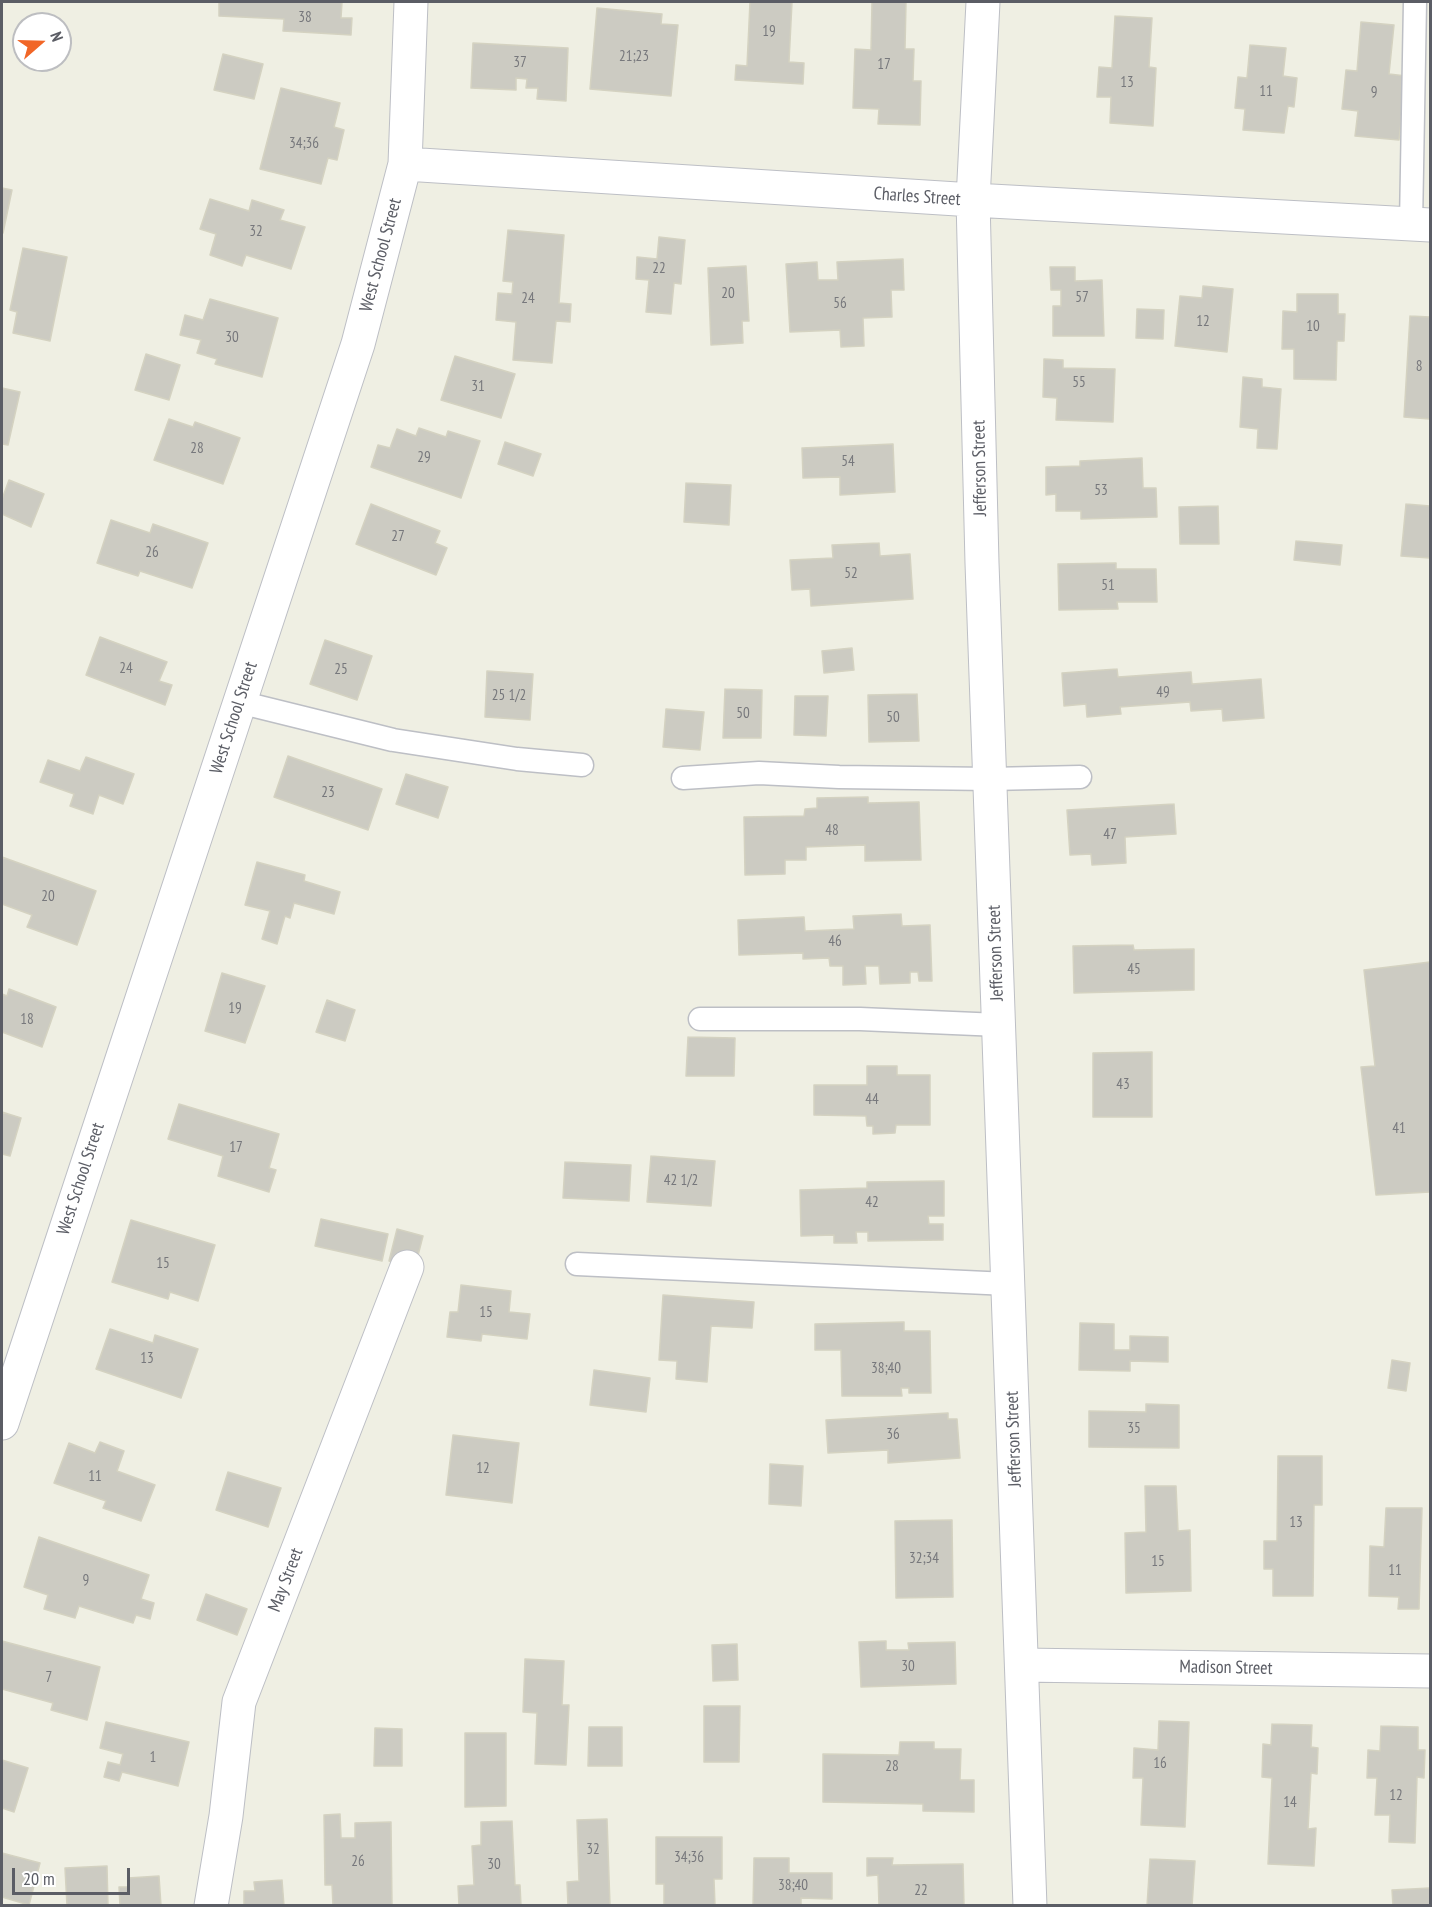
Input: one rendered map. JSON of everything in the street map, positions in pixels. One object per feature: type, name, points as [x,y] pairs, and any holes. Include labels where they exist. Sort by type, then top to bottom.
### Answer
[{"type":"street","name":"West School Street","points":[[2,1423],[358,344],[405,165],[411,2]]},
{"type":"street","name":"Jefferson Street","points":[[983,2],[973,200],[982,563],[1030,1905]]},
{"type":"street","name":"Charles Street","points":[[405,165],[973,200],[1421,224]]},
{"type":"street","name":"May Street","points":[[211,1905],[226,1816],[239,1702],[407,1267]]},
{"type":"street","name":"Madison Street","points":[[1022,1665],[1431,1671]]},
{"type":"lane","points":[[1415,2],[1421,224]]},
{"type":"lane","points":[[239,702],[393,740],[517,759],[582,765]]},
{"type":"lane","points":[[683,778],[759,773],[839,777],[990,779],[1080,777]]},
{"type":"lane","points":[[700,1019],[860,1019],[999,1024]]},
{"type":"lane","points":[[578,1263],[1008,1284]]},
{"type":"building","points":[[219,2],[342,2],[341,18],[352,18],[351,35],[283,31],[284,19],[219,16]]},
{"type":"building","points":[[750,2],[792,2],[789,62],[804,63],[803,84],[735,80],[736,65],[747,66]]},
{"type":"building","points":[[872,2],[906,2],[905,49],[914,49],[913,81],[921,81],[920,125],[878,124],[879,109],[853,108],[855,49],[871,50]]},
{"type":"building","points":[[597,8],[662,14],[661,24],[678,25],[671,96],[590,89]]},
{"type":"building","points":[[1115,16],[1152,18],[1149,67],[1156,68],[1153,126],[1110,123],[1111,97],[1097,97],[1099,67],[1112,68]]},
{"type":"building","points":[[1361,22],[1394,25],[1389,74],[1406,76],[1399,140],[1355,136],[1358,111],[1342,109],[1346,70],[1357,71]]},
{"type":"building","points":[[473,43],[568,48],[566,101],[537,99],[538,88],[526,88],[527,79],[516,78],[516,90],[471,88]]},
{"type":"building","points":[[1250,45],[1286,48],[1283,76],[1297,78],[1294,107],[1288,106],[1284,133],[1243,130],[1245,109],[1235,108],[1238,77],[1247,78]]},
{"type":"building","points":[[223,54],[263,64],[254,99],[214,90]]},
{"type":"building","points":[[281,88],[340,103],[334,127],[344,130],[337,160],[328,158],[321,184],[260,169]]},
{"type":"building","points":[[2,188],[12,190],[3,233],[2,232]]},
{"type":"building","points":[[210,199],[249,211],[252,200],[284,210],[280,220],[305,227],[291,269],[246,255],[242,266],[210,255],[216,234],[200,229]]},
{"type":"building","points":[[508,230],[564,235],[559,303],[571,304],[570,322],[556,321],[552,363],[513,360],[516,322],[496,320],[498,293],[512,294],[513,282],[503,281]]},
{"type":"building","points":[[659,237],[685,240],[681,284],[674,283],[671,314],[646,312],[649,280],[636,279],[637,257],[657,259]]},
{"type":"building","points":[[23,248],[67,257],[50,341],[13,333],[17,312],[10,310]]},
{"type":"building","points":[[903,259],[904,290],[891,290],[892,317],[863,318],[864,346],[841,347],[840,330],[790,332],[786,264],[817,262],[818,280],[838,280],[837,262]]},
{"type":"building","points":[[746,266],[749,321],[742,321],[743,343],[711,345],[708,268]]},
{"type":"building","points":[[1050,267],[1075,267],[1075,281],[1102,280],[1104,336],[1053,336],[1053,306],[1061,306],[1061,290],[1051,290]]},
{"type":"building","points":[[1203,286],[1233,289],[1227,352],[1175,346],[1180,296],[1202,298]]},
{"type":"building","points":[[1297,294],[1338,294],[1338,314],[1345,314],[1344,341],[1337,341],[1336,380],[1294,379],[1294,349],[1282,349],[1283,311],[1297,312]]},
{"type":"building","points":[[210,299],[278,318],[262,377],[215,364],[217,359],[197,353],[201,340],[180,335],[185,315],[203,320]]},
{"type":"building","points":[[1137,309],[1164,310],[1163,339],[1136,338]]},
{"type":"building","points":[[1410,316],[1430,317],[1430,419],[1404,417]]},
{"type":"building","points":[[146,354],[180,365],[169,400],[135,390]]},
{"type":"building","points":[[455,356],[515,374],[501,418],[441,400]]},
{"type":"building","points":[[1044,359],[1063,360],[1063,368],[1115,369],[1113,422],[1056,420],[1057,398],[1043,397]]},
{"type":"building","points":[[1243,377],[1262,379],[1262,387],[1281,389],[1277,449],[1257,448],[1258,429],[1240,427]]},
{"type":"building","points":[[2,388],[20,392],[8,445],[2,444]]},
{"type":"building","points":[[169,419],[193,427],[195,422],[240,438],[223,484],[154,460]]},
{"type":"building","points":[[419,428],[446,437],[448,431],[480,441],[461,498],[371,467],[378,445],[390,448],[397,429],[416,436]]},
{"type":"building","points":[[505,442],[541,454],[533,476],[498,464]]},
{"type":"building","points":[[893,444],[895,492],[840,495],[840,477],[803,478],[802,448]]},
{"type":"building","points":[[1142,458],[1143,488],[1156,488],[1157,517],[1081,519],[1081,511],[1056,511],[1056,494],[1046,495],[1046,467],[1080,466],[1080,461]]},
{"type":"building","points":[[9,480],[44,494],[31,527],[2,514],[2,499]]},
{"type":"building","points":[[686,483],[731,485],[729,525],[684,522]]},
{"type":"building","points":[[371,504],[440,531],[435,543],[447,548],[436,575],[356,544]]},
{"type":"building","points":[[1406,504],[1430,506],[1430,558],[1401,556]]},
{"type":"building","points":[[1218,506],[1219,544],[1180,544],[1179,507]]},
{"type":"building","points":[[111,520],[150,533],[153,524],[208,543],[192,588],[140,571],[138,576],[97,563]]},
{"type":"building","points":[[1296,541],[1342,545],[1340,565],[1294,560]]},
{"type":"building","points":[[879,543],[880,556],[910,554],[913,599],[811,606],[810,589],[792,590],[790,560],[833,558],[832,545]]},
{"type":"building","points":[[1116,563],[1116,569],[1156,569],[1157,602],[1117,602],[1118,609],[1059,610],[1058,564]]},
{"type":"building","points":[[100,637],[167,662],[159,681],[172,685],[165,705],[86,675]]},
{"type":"building","points":[[325,640],[372,656],[357,700],[310,684]]},
{"type":"building","points":[[852,648],[854,670],[824,673],[822,651]]},
{"type":"building","points":[[1117,669],[1118,677],[1191,672],[1192,684],[1261,679],[1264,718],[1223,721],[1222,709],[1191,711],[1190,702],[1120,707],[1121,714],[1087,717],[1086,704],[1064,706],[1062,673]]},
{"type":"building","points":[[487,671],[533,674],[530,720],[485,717]]},
{"type":"building","points":[[725,689],[762,690],[761,738],[723,738]]},
{"type":"building","points":[[917,694],[919,741],[869,742],[868,695]]},
{"type":"building","points":[[795,696],[828,696],[826,736],[794,735]]},
{"type":"building","points":[[666,709],[704,712],[700,750],[663,747]]},
{"type":"building","points":[[288,756],[382,789],[368,830],[274,797]]},
{"type":"building","points":[[86,757],[134,774],[123,804],[99,795],[93,814],[70,806],[74,794],[40,782],[48,760],[80,771]]},
{"type":"building","points":[[406,774],[448,787],[438,818],[396,804]]},
{"type":"building","points":[[868,797],[868,803],[919,802],[921,860],[865,861],[865,845],[806,847],[806,860],[785,860],[785,874],[745,875],[744,817],[804,816],[805,809],[817,808],[817,798]]},
{"type":"building","points":[[1174,804],[1176,834],[1125,837],[1126,863],[1092,865],[1091,854],[1070,855],[1067,810]]},
{"type":"building","points":[[2,857],[96,891],[77,945],[27,927],[32,915],[2,904]]},
{"type":"building","points":[[257,862],[305,875],[304,881],[340,892],[334,914],[294,903],[290,918],[285,916],[277,944],[262,939],[270,911],[245,905]]},
{"type":"building","points":[[901,914],[902,926],[930,925],[932,981],[919,981],[918,972],[910,972],[910,983],[880,984],[879,966],[865,966],[866,984],[843,985],[843,966],[830,966],[829,958],[803,959],[803,953],[739,955],[738,920],[804,917],[805,931],[854,929],[853,916]]},
{"type":"building","points":[[1133,945],[1134,950],[1194,949],[1194,990],[1074,993],[1073,946]]},
{"type":"building","points":[[1430,962],[1430,1192],[1376,1195],[1361,1067],[1375,1066],[1364,970]]},
{"type":"building","points":[[222,973],[265,986],[245,1043],[205,1031]]},
{"type":"building","points":[[9,989],[56,1007],[42,1047],[2,1032],[2,994],[7,996]]},
{"type":"building","points":[[327,1000],[355,1010],[345,1041],[316,1032]]},
{"type":"building","points":[[688,1037],[735,1038],[734,1076],[686,1076]]},
{"type":"building","points":[[1152,1052],[1152,1117],[1093,1117],[1093,1053]]},
{"type":"building","points":[[867,1066],[897,1066],[897,1075],[930,1075],[930,1125],[896,1125],[895,1133],[873,1134],[873,1126],[867,1126],[866,1116],[814,1115],[814,1085],[867,1085]]},
{"type":"building","points":[[179,1104],[279,1134],[269,1168],[276,1170],[269,1192],[218,1176],[223,1156],[168,1139]]},
{"type":"building","points":[[2,1112],[21,1118],[10,1156],[2,1154]]},
{"type":"building","points":[[651,1156],[715,1161],[711,1206],[647,1202]]},
{"type":"building","points":[[565,1162],[631,1165],[629,1201],[563,1198]]},
{"type":"building","points":[[944,1181],[944,1216],[928,1216],[929,1224],[943,1224],[943,1240],[868,1241],[868,1232],[856,1232],[857,1243],[834,1243],[834,1235],[801,1236],[800,1190],[867,1188],[867,1182]]},
{"type":"building","points":[[321,1219],[388,1234],[382,1261],[315,1246]]},
{"type":"building","points":[[131,1220],[215,1245],[198,1301],[170,1292],[168,1299],[112,1282]]},
{"type":"building","points":[[397,1229],[423,1236],[415,1267],[389,1261]]},
{"type":"building","points":[[461,1285],[511,1291],[509,1312],[530,1314],[527,1339],[482,1334],[481,1341],[447,1337],[450,1312],[458,1312]]},
{"type":"building","points":[[663,1295],[754,1302],[752,1328],[711,1326],[707,1382],[676,1379],[677,1361],[659,1360]]},
{"type":"building","points":[[904,1322],[904,1331],[930,1331],[931,1393],[909,1393],[909,1388],[901,1388],[902,1396],[842,1396],[841,1350],[815,1350],[815,1324]]},
{"type":"building","points":[[1080,1323],[1114,1324],[1114,1350],[1130,1350],[1130,1336],[1168,1337],[1168,1362],[1130,1361],[1130,1371],[1079,1370]]},
{"type":"building","points":[[110,1329],[153,1343],[155,1335],[198,1349],[181,1398],[96,1369]]},
{"type":"building","points":[[1392,1360],[1410,1363],[1406,1391],[1388,1388]]},
{"type":"building","points":[[594,1370],[650,1378],[646,1412],[590,1405]]},
{"type":"building","points":[[1146,1404],[1179,1405],[1179,1448],[1089,1447],[1089,1411],[1146,1412]]},
{"type":"building","points":[[948,1413],[948,1419],[957,1419],[960,1458],[888,1463],[888,1450],[828,1453],[826,1420]]},
{"type":"building","points":[[453,1435],[519,1443],[512,1503],[446,1495]]},
{"type":"building","points":[[100,1442],[124,1451],[117,1471],[155,1485],[141,1521],[103,1508],[106,1501],[54,1483],[69,1443],[95,1453]]},
{"type":"building","points":[[1278,1456],[1322,1456],[1322,1505],[1314,1505],[1313,1596],[1273,1596],[1273,1569],[1264,1569],[1264,1541],[1277,1541]]},
{"type":"building","points":[[770,1464],[803,1466],[801,1506],[769,1504]]},
{"type":"building","points":[[228,1472],[281,1488],[268,1527],[216,1510]]},
{"type":"building","points":[[1145,1486],[1176,1486],[1178,1531],[1190,1530],[1191,1591],[1126,1593],[1125,1533],[1146,1532]]},
{"type":"building","points":[[1386,1508],[1422,1508],[1419,1609],[1398,1609],[1399,1597],[1369,1596],[1370,1546],[1384,1547]]},
{"type":"building","points":[[952,1520],[953,1597],[896,1598],[895,1521]]},
{"type":"building","points":[[39,1537],[149,1575],[141,1599],[154,1603],[150,1619],[136,1615],[133,1623],[79,1606],[75,1618],[44,1609],[48,1595],[24,1587]]},
{"type":"building","points":[[206,1594],[247,1609],[237,1635],[197,1620]]},
{"type":"building","points":[[2,1641],[100,1667],[87,1720],[51,1710],[53,1703],[2,1689]]},
{"type":"building","points":[[886,1641],[886,1650],[909,1650],[908,1643],[955,1642],[956,1684],[861,1687],[859,1642]]},
{"type":"building","points":[[737,1644],[738,1680],[713,1681],[712,1645]]},
{"type":"building","points":[[525,1659],[564,1661],[562,1705],[569,1705],[566,1765],[535,1764],[537,1713],[523,1712]]},
{"type":"building","points":[[704,1706],[740,1706],[739,1762],[704,1762]]},
{"type":"building","points":[[1159,1721],[1189,1722],[1185,1827],[1141,1825],[1143,1778],[1133,1778],[1134,1748],[1158,1750]]},
{"type":"building","points":[[106,1722],[189,1742],[178,1786],[122,1772],[119,1781],[104,1777],[108,1762],[120,1765],[123,1754],[100,1748]]},
{"type":"building","points":[[1272,1724],[1312,1725],[1311,1747],[1318,1748],[1317,1774],[1311,1773],[1308,1829],[1316,1828],[1314,1866],[1268,1864],[1272,1778],[1262,1777],[1263,1744],[1271,1745]]},
{"type":"building","points":[[1381,1726],[1418,1727],[1418,1750],[1425,1750],[1424,1778],[1417,1777],[1415,1843],[1389,1842],[1390,1815],[1375,1815],[1377,1778],[1367,1778],[1368,1750],[1380,1751]]},
{"type":"building","points":[[589,1727],[622,1727],[622,1766],[588,1766]]},
{"type":"building","points":[[375,1728],[402,1729],[402,1766],[374,1766]]},
{"type":"building","points":[[465,1733],[506,1733],[506,1806],[465,1807]]},
{"type":"building","points":[[900,1742],[934,1742],[934,1749],[961,1749],[960,1780],[974,1780],[974,1812],[923,1811],[923,1804],[823,1802],[823,1754],[899,1755]]},
{"type":"building","points":[[2,1760],[28,1768],[14,1812],[2,1808]]},
{"type":"building","points":[[340,1814],[341,1838],[355,1838],[355,1823],[391,1822],[392,1906],[333,1906],[332,1885],[325,1885],[324,1815]]},
{"type":"building","points":[[607,1819],[610,1906],[568,1906],[567,1882],[579,1881],[577,1820]]},
{"type":"building","points":[[512,1821],[515,1885],[520,1885],[521,1906],[459,1906],[458,1886],[474,1885],[472,1846],[481,1845],[481,1822]]},
{"type":"building","points":[[656,1837],[722,1837],[722,1879],[714,1879],[715,1906],[664,1906],[664,1884],[656,1884]]},
{"type":"building","points":[[2,1853],[40,1863],[29,1905],[2,1897]]},
{"type":"building","points":[[754,1858],[789,1858],[789,1873],[832,1873],[832,1899],[801,1898],[801,1906],[753,1906]]},
{"type":"building","points":[[867,1858],[893,1858],[892,1865],[963,1864],[964,1906],[879,1906],[878,1875],[867,1876]]},
{"type":"building","points":[[1150,1859],[1195,1861],[1192,1906],[1147,1906]]},
{"type":"building","points":[[107,1866],[108,1906],[67,1906],[65,1868]]},
{"type":"building","points":[[159,1876],[161,1906],[120,1906],[119,1887],[128,1887],[128,1878]]},
{"type":"building","points":[[282,1880],[284,1906],[244,1906],[244,1891],[255,1891],[254,1882]]},
{"type":"building","points":[[1430,1888],[1430,1906],[1393,1906],[1392,1890]]}]
